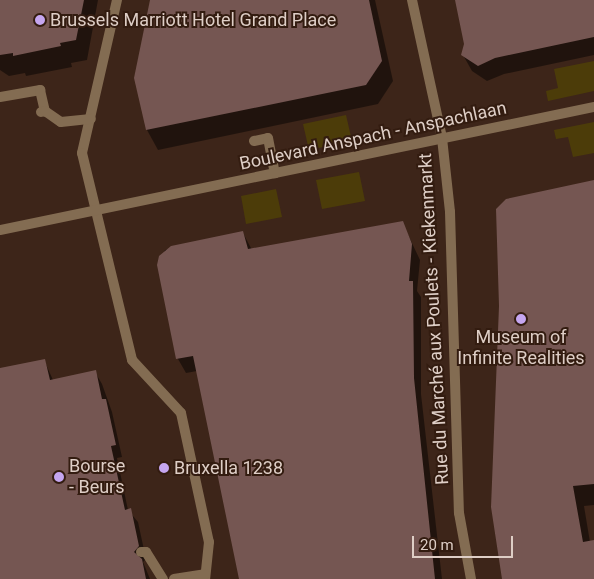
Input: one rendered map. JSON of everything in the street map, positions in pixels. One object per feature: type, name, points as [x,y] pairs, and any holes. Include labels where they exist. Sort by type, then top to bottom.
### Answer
[{"type":"street","points":[[117,0],[82,153],[135,365],[181,413],[209,542],[205,576],[174,579]]},
{"type":"street","name":"Rue du Marché aux Poulets - Kiekenmarkt","points":[[412,0],[442,138],[450,212],[459,513],[471,579]]},
{"type":"street","points":[[0,98],[40,90],[42,111],[61,122],[91,119]]},
{"type":"street","name":"Boulevard Anspach - Anspachlaan","points":[[0,230],[594,107]]},
{"type":"street","points":[[254,141],[268,138],[275,173]]},
{"type":"street","points":[[141,552],[146,552],[163,579]]},
{"type":"shaded area","points":[[594,61],[594,91],[548,101],[546,91],[558,88],[554,69]]},
{"type":"shaded area","points":[[346,115],[352,141],[309,150],[303,124]]},
{"type":"shaded area","points":[[594,122],[594,153],[573,157],[568,137],[556,139],[554,130]]},
{"type":"shaded area","points":[[359,172],[365,201],[322,209],[316,180]]},
{"type":"shaded area","points":[[276,189],[282,217],[246,224],[241,196]]},
{"type":"building","name":"Brussels Marriott Hotel Grand Place","points":[[0,0],[84,0],[76,40],[60,43],[61,46],[13,56],[13,53],[0,55]]},
{"type":"building","points":[[150,0],[369,0],[382,61],[366,85],[146,130],[134,78]]},
{"type":"building","points":[[455,0],[594,0],[594,37],[495,58],[478,66],[461,55],[464,44]]},
{"type":"building","points":[[594,180],[594,484],[573,486],[583,542],[594,540],[594,579],[502,579],[491,507],[499,306],[496,209],[506,199]]},
{"type":"building","points":[[403,221],[412,244],[409,281],[413,281],[414,378],[435,579],[239,579],[193,356],[176,359],[157,265],[159,256],[171,246],[243,231],[248,249]]},
{"type":"building","name":"Bourse - Beurs","points":[[45,359],[50,380],[96,370],[102,399],[106,399],[116,445],[111,446],[125,510],[131,508],[139,546],[134,552],[142,559],[146,579],[0,579],[0,368]]},
{"type":"place","name":"Brussels Marriott Hotel Grand Place","points":[[40,20]]},
{"type":"place","name":"Museum of Infinite Realities","points":[[521,319]]},
{"type":"place","name":"Bruxella 1238","points":[[164,468]]},
{"type":"place","name":"Bourse - Beurs","points":[[59,477]]}]
